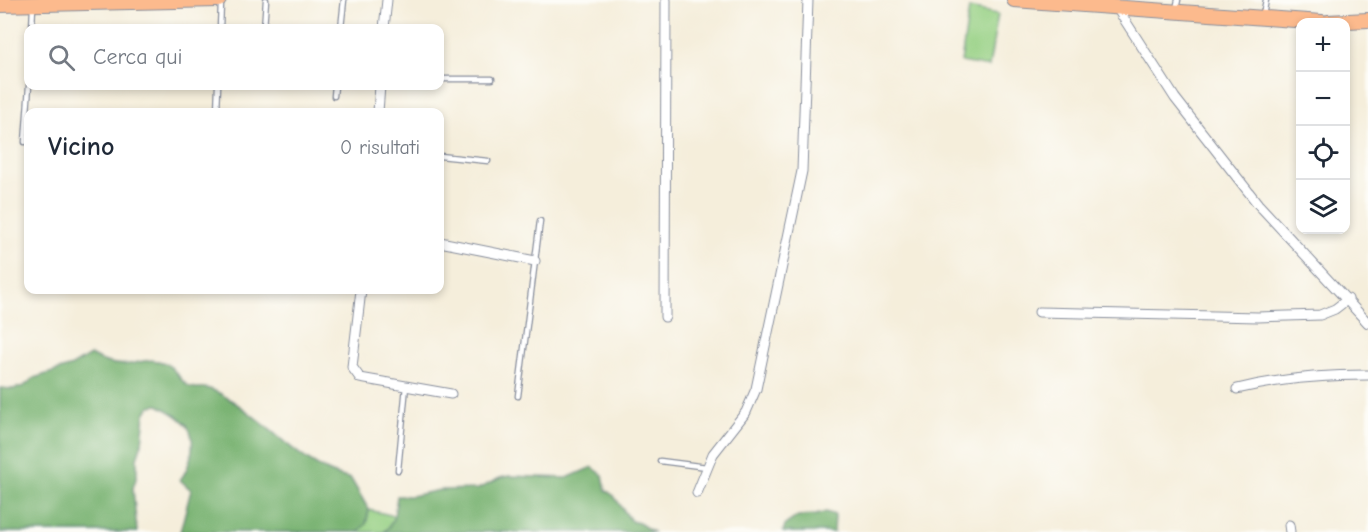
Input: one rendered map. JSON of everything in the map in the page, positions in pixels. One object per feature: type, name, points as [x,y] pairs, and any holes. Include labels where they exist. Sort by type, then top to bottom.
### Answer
[{"type":"main road","points":[[0,5],[220,0]]},
{"type":"main road","points":[[1014,0],[1117,8],[1135,4],[1177,6],[1262,19],[1296,21]]},
{"type":"main road","points":[[1350,21],[1368,20]]},
{"type":"street","points":[[384,24],[387,0]]},
{"type":"street","points":[[665,317],[666,0]]},
{"type":"street","points":[[697,493],[714,452],[746,412],[756,389],[802,171],[808,0]]},
{"type":"street","points":[[1117,8],[1175,99],[1258,204],[1368,323]]},
{"type":"street","points":[[378,108],[380,90]]},
{"type":"street","points":[[444,243],[535,261]]},
{"type":"street","points":[[361,294],[352,367],[360,378],[451,394]]},
{"type":"street","points":[[1039,312],[1258,317],[1320,315],[1335,309],[1348,299]]},
{"type":"street","points":[[1237,389],[1269,381],[1312,376],[1368,375]]},
{"type":"lane","points":[[220,0],[220,24]]},
{"type":"lane","points":[[264,24],[266,0]]},
{"type":"lane","points":[[341,24],[344,0]]},
{"type":"lane","points":[[1262,19],[1266,0]]},
{"type":"lane","points":[[32,24],[34,4]]},
{"type":"lane","points":[[444,79],[492,79]]},
{"type":"lane","points":[[27,108],[29,90]]},
{"type":"lane","points":[[217,108],[218,90]]},
{"type":"lane","points":[[334,96],[335,90]]},
{"type":"lane","points":[[444,156],[488,161]]},
{"type":"lane","points":[[518,396],[540,221]]},
{"type":"lane","points":[[398,470],[406,386]]},
{"type":"lane","points":[[660,461],[706,467]]},
{"type":"green space","points":[[969,8],[998,14],[989,67],[961,62]]},
{"type":"green space","points":[[90,355],[114,364],[160,361],[172,368],[189,387],[216,391],[242,407],[316,465],[351,479],[369,510],[366,524],[358,532],[180,532],[191,490],[180,480],[191,456],[191,435],[184,422],[158,405],[150,406],[145,414],[142,443],[137,458],[137,476],[133,488],[137,532],[0,532],[0,388],[13,389],[24,386],[34,378],[72,366]]},
{"type":"green space","points":[[592,467],[603,475],[606,490],[614,496],[631,521],[653,532],[384,532],[392,520],[397,496],[411,496],[440,490],[478,489],[509,476],[567,478]]},
{"type":"green space","points":[[369,510],[395,516],[391,526],[384,532],[358,532],[366,524]]},
{"type":"green space","points":[[826,512],[835,515],[834,532],[783,532],[785,525],[798,516]]}]
